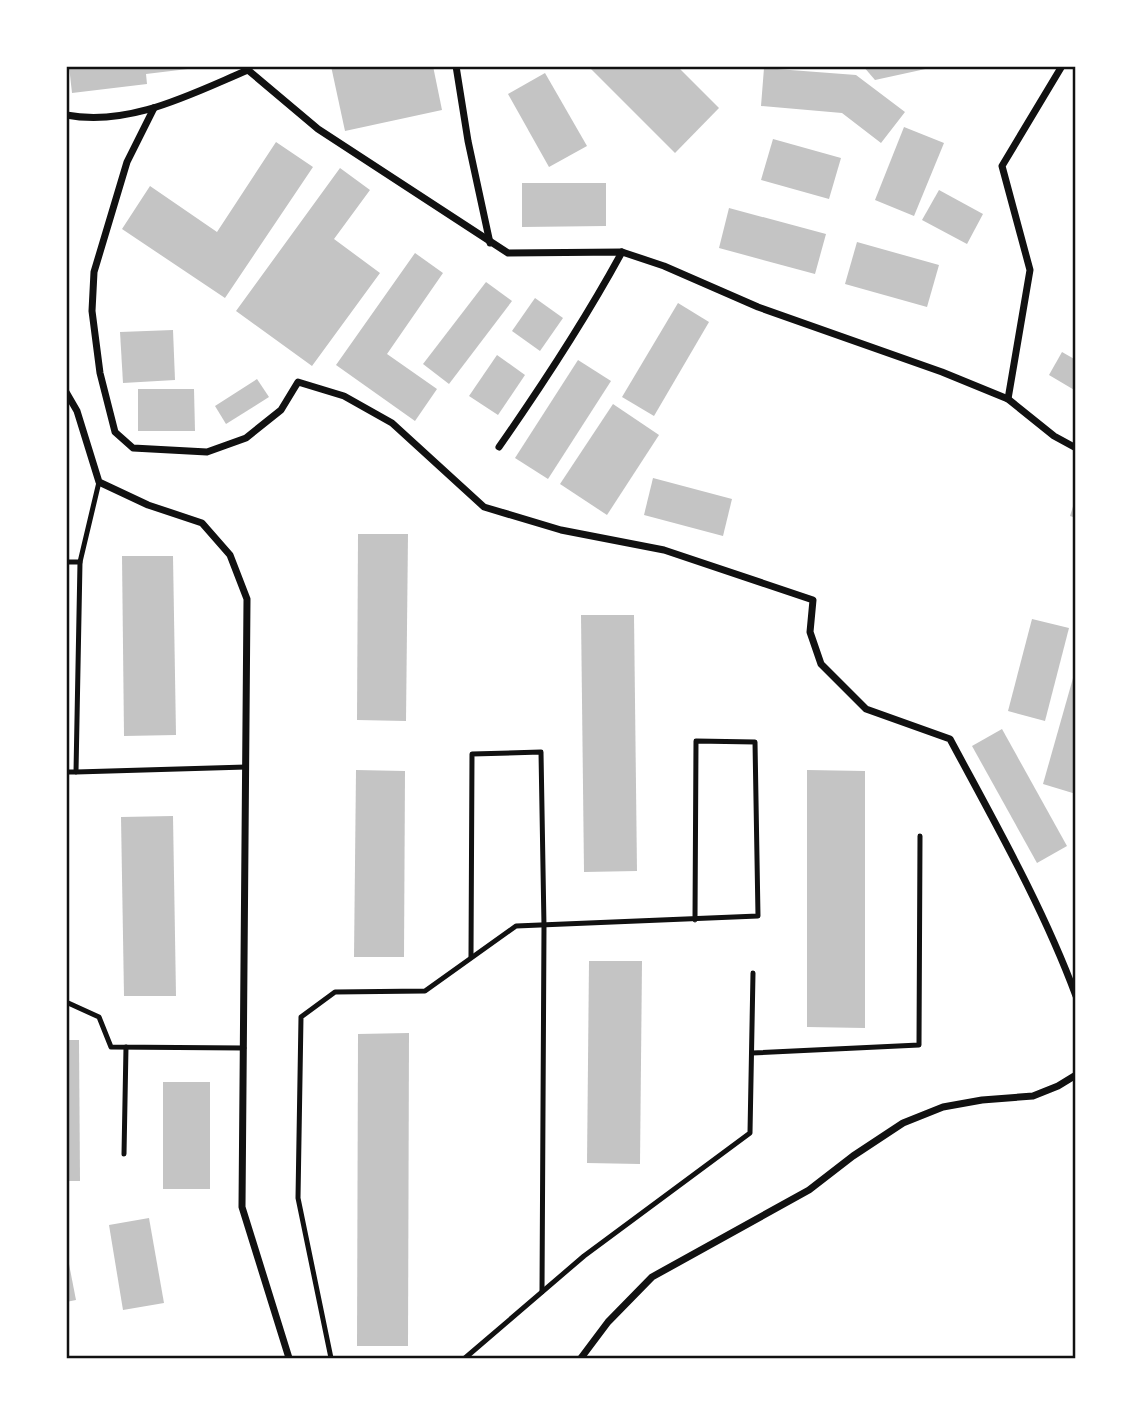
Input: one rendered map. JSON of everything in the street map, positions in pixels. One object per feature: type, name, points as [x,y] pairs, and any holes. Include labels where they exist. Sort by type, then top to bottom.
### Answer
[{"type":"street","points":[[456,66],[468,141],[490,243]]},
{"type":"street","points":[[1007,399],[1030,270],[1002,166],[1062,66]]},
{"type":"street","points":[[66,116],[120,117],[154,108],[247,68],[318,129],[508,253],[622,252],[664,266],[758,307],[942,372],[1007,399],[1054,436],[1076,448]]},
{"type":"street","points":[[154,108],[127,162],[94,272],[94,323],[100,373],[116,432],[133,448],[207,452],[246,438],[281,410],[298,382],[344,396],[392,423],[484,506],[561,530],[664,550],[813,600],[810,632],[821,664],[866,709],[950,739],[1006,843],[1063,962],[1076,996]]},
{"type":"street","points":[[499,447],[547,379],[622,252]]},
{"type":"street","points":[[66,392],[77,411],[99,482],[148,505],[202,523],[230,555],[247,599],[242,1207],[289,1359]]},
{"type":"street","points":[[581,1359],[608,1322],[652,1277],[809,1190],[853,1156],[904,1123],[943,1107],[982,1100],[1033,1096],[1059,1086],[1076,1075]]},
{"type":"lane","points":[[76,772],[80,562],[99,482]]},
{"type":"lane","points":[[66,562],[80,562]]},
{"type":"lane","points":[[331,1359],[298,1198],[301,1017],[335,992],[425,991],[516,926],[695,920],[758,916],[755,742],[696,741],[695,920]]},
{"type":"lane","points":[[471,957],[472,754],[541,752],[544,926],[542,1292]]},
{"type":"lane","points":[[66,772],[246,767]]},
{"type":"lane","points":[[752,1053],[919,1045],[920,836]]},
{"type":"lane","points":[[465,1359],[584,1256],[750,1133],[752,974]]},
{"type":"lane","points":[[66,1002],[99,1017],[111,1047],[244,1048]]},
{"type":"lane","points":[[124,1154],[126,1047]]},
{"type":"building","points":[[69,66],[196,68],[146,74],[147,84],[72,93]]},
{"type":"building","points":[[331,66],[433,66],[442,110],[345,131]]},
{"type":"building","points":[[588,66],[677,66],[719,108],[675,153]]},
{"type":"building","points":[[863,66],[930,66],[930,68],[875,80]]},
{"type":"building","points":[[764,68],[856,75],[905,112],[881,143],[842,113],[761,106]]},
{"type":"building","points":[[545,73],[587,146],[549,167],[508,94]]},
{"type":"building","points":[[904,127],[944,143],[914,216],[875,200]]},
{"type":"building","points":[[773,139],[841,158],[829,199],[761,180]]},
{"type":"building","points":[[276,142],[313,167],[225,298],[122,229],[150,186],[217,232]]},
{"type":"building","points":[[340,168],[370,190],[334,239],[380,273],[312,366],[236,311]]},
{"type":"building","points":[[522,183],[606,183],[606,226],[522,227]]},
{"type":"building","points":[[939,190],[983,214],[967,244],[922,220]]},
{"type":"building","points":[[729,208],[826,234],[815,274],[719,248]]},
{"type":"building","points":[[857,242],[939,265],[927,307],[845,284]]},
{"type":"building","points":[[415,253],[443,273],[387,354],[437,389],[415,421],[336,365]]},
{"type":"building","points":[[486,282],[512,301],[449,384],[423,364]]},
{"type":"building","points":[[535,298],[563,318],[540,351],[512,331]]},
{"type":"building","points":[[678,303],[709,322],[654,416],[622,397]]},
{"type":"building","points":[[173,330],[175,380],[123,383],[120,332]]},
{"type":"building","points":[[1062,352],[1076,360],[1076,391],[1049,375]]},
{"type":"building","points":[[497,355],[525,375],[498,415],[469,396]]},
{"type":"building","points":[[578,360],[611,381],[548,479],[515,458]]},
{"type":"building","points":[[257,379],[269,397],[226,424],[215,406]]},
{"type":"building","points":[[138,389],[194,389],[195,431],[138,431]]},
{"type":"building","points":[[613,404],[659,435],[607,515],[560,484]]},
{"type":"building","points":[[653,478],[732,499],[723,536],[644,515]]},
{"type":"building","points":[[1076,501],[1076,518],[1070,516]]},
{"type":"building","points":[[358,534],[408,534],[406,721],[357,720]]},
{"type":"building","points":[[122,556],[173,556],[176,735],[124,736]]},
{"type":"building","points":[[581,615],[634,615],[637,871],[584,872]]},
{"type":"building","points":[[1032,619],[1069,628],[1045,721],[1008,711]]},
{"type":"building","points":[[1076,671],[1076,794],[1043,784]]},
{"type":"building","points":[[1002,729],[1067,846],[1037,863],[972,746]]},
{"type":"building","points":[[356,770],[405,771],[404,957],[354,957]]},
{"type":"building","points":[[807,770],[865,771],[865,1028],[807,1027]]},
{"type":"building","points":[[173,816],[176,996],[124,996],[121,817]]},
{"type":"building","points":[[589,961],[642,961],[640,1164],[587,1163]]},
{"type":"building","points":[[409,1033],[408,1346],[357,1346],[358,1034]]},
{"type":"building","points":[[66,1040],[79,1040],[80,1181],[66,1181]]},
{"type":"building","points":[[163,1082],[210,1082],[210,1189],[163,1189]]},
{"type":"building","points":[[149,1218],[164,1303],[123,1310],[109,1225]]},
{"type":"building","points":[[68,1259],[76,1300],[66,1302],[66,1260]]}]
